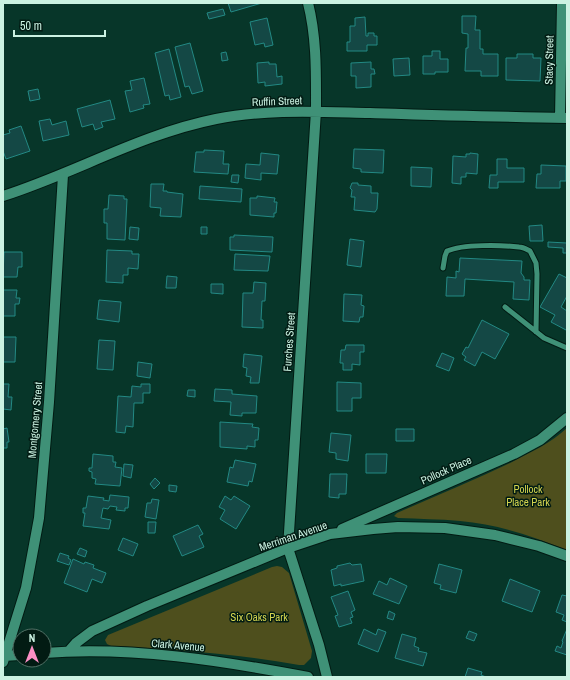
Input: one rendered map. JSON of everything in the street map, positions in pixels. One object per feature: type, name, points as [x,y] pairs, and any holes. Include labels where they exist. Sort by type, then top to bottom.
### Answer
[{"type":"street","name":"Furches Street","points":[[308,3],[313,24],[315,42],[316,112],[288,548],[319,645],[327,677]]},
{"type":"street","name":"Stacy Street","points":[[562,3],[564,118]]},
{"type":"street","name":"Ruffin Street","points":[[3,196],[30,188],[63,175],[128,146],[215,119],[270,112],[564,118]]},
{"type":"street","name":"Montgomery Street","points":[[4,658],[26,588],[39,518],[49,402],[63,175]]},
{"type":"street","name":"Pollock Place","points":[[330,534],[514,454],[540,440],[567,418]]},
{"type":"street","name":"Merriman Avenue","points":[[69,651],[76,643],[92,632],[147,606],[288,548],[330,534],[398,527],[445,528],[495,535],[539,546],[567,556]]},
{"type":"street","name":"Clark Avenue","points":[[52,652],[69,651],[178,657],[240,664],[308,677]]},
{"type":"lane","points":[[443,268],[447,251],[454,248],[492,246],[520,247],[530,251],[536,263],[537,274],[536,332]]},
{"type":"lane","points":[[505,308],[544,338],[567,348]]},
{"type":"green space","name":"Pollock Place Park","points":[[567,428],[567,550],[528,535],[487,525],[452,520],[398,518],[394,516],[397,513],[469,482],[534,451],[548,443]]},
{"type":"green space","name":"Six Oaks Park","points":[[277,566],[282,567],[289,573],[312,651],[311,658],[304,665],[205,652],[111,646],[107,644],[105,640],[108,635]]},
{"type":"building","points":[[228,3],[262,3],[231,12]]},
{"type":"building","points":[[223,9],[225,15],[209,19],[207,13]]},
{"type":"building","points":[[462,16],[476,16],[475,30],[480,30],[480,49],[483,49],[483,54],[498,54],[498,76],[481,76],[481,71],[465,71],[468,34],[462,33]]},
{"type":"building","points":[[365,17],[366,36],[368,36],[368,33],[374,33],[374,36],[377,36],[377,45],[367,45],[367,51],[347,51],[347,42],[350,42],[350,26],[355,26],[355,18]]},
{"type":"building","points":[[267,18],[273,45],[265,47],[264,43],[255,45],[250,22]]},
{"type":"building","points":[[190,43],[203,91],[192,94],[189,86],[185,87],[175,47]]},
{"type":"building","points":[[169,49],[181,97],[170,100],[169,95],[165,96],[155,53]]},
{"type":"building","points":[[432,51],[440,51],[440,59],[448,59],[448,72],[423,74],[423,56],[432,56]]},
{"type":"building","points":[[226,52],[228,60],[222,61],[221,53]]},
{"type":"building","points":[[517,54],[533,54],[533,58],[541,58],[540,81],[506,80],[506,58],[517,58]]},
{"type":"building","points":[[409,58],[410,75],[394,76],[393,59]]},
{"type":"building","points":[[269,62],[269,64],[276,64],[277,77],[282,76],[282,84],[265,86],[265,82],[258,83],[257,63]]},
{"type":"building","points":[[371,62],[371,69],[374,69],[375,74],[371,74],[371,87],[356,88],[356,76],[351,76],[351,63]]},
{"type":"building","points":[[144,78],[150,104],[143,105],[144,108],[130,112],[125,91],[132,90],[130,81]]},
{"type":"building","points":[[38,89],[40,99],[30,101],[28,91]]},
{"type":"building","points":[[110,100],[115,119],[101,122],[103,127],[95,130],[93,124],[82,127],[77,109]]},
{"type":"building","points":[[50,119],[52,125],[66,121],[69,135],[43,141],[39,121]]},
{"type":"building","points":[[21,126],[30,151],[6,159],[3,151],[3,135],[10,133],[9,130]]},
{"type":"building","points":[[354,149],[384,150],[383,173],[361,172],[361,169],[353,168]]},
{"type":"building","points":[[204,150],[224,151],[223,164],[229,164],[228,174],[194,172],[196,152],[204,152]]},
{"type":"building","points":[[261,153],[279,155],[277,174],[261,173],[261,180],[245,178],[246,164],[260,165]]},
{"type":"building","points":[[466,154],[478,154],[477,174],[466,173],[466,177],[461,177],[461,184],[452,183],[453,156],[466,157]]},
{"type":"building","points":[[497,159],[507,159],[507,168],[524,168],[524,182],[498,182],[498,188],[489,188],[490,175],[497,175]]},
{"type":"building","points":[[541,165],[566,166],[566,181],[560,181],[560,188],[536,188],[537,174],[541,174]]},
{"type":"building","points":[[411,167],[432,168],[431,187],[411,186]]},
{"type":"building","points":[[232,175],[239,175],[238,183],[231,182]]},
{"type":"building","points":[[352,183],[371,186],[371,193],[378,193],[377,209],[375,212],[354,210],[355,197],[351,197],[352,190],[350,188]]},
{"type":"building","points":[[151,184],[164,184],[163,191],[183,194],[181,217],[160,216],[161,208],[150,207]]},
{"type":"building","points":[[200,186],[242,189],[241,202],[199,199]]},
{"type":"building","points":[[109,195],[124,196],[124,199],[127,199],[125,240],[107,239],[107,223],[104,223],[104,209],[108,209]]},
{"type":"building","points":[[257,196],[275,198],[274,202],[277,202],[274,217],[250,215],[250,198],[257,198]]},
{"type":"building","points":[[542,225],[543,241],[530,241],[529,226]]},
{"type":"building","points":[[130,227],[139,228],[138,240],[129,239]]},
{"type":"building","points":[[201,227],[207,227],[207,234],[201,234]]},
{"type":"building","points":[[234,235],[273,237],[272,252],[230,250],[230,237],[234,237]]},
{"type":"building","points":[[350,239],[364,241],[361,267],[347,265]]},
{"type":"building","points":[[548,242],[567,243],[567,253],[563,253],[563,248],[548,247]]},
{"type":"building","points":[[107,250],[132,251],[132,254],[139,254],[138,269],[128,268],[128,275],[123,275],[123,283],[106,282]]},
{"type":"building","points":[[4,252],[22,252],[22,267],[18,267],[17,277],[3,277]]},
{"type":"building","points":[[235,254],[270,256],[268,271],[234,270]]},
{"type":"building","points":[[460,258],[522,261],[521,273],[524,280],[530,280],[529,300],[513,299],[514,282],[465,279],[464,296],[446,296],[447,277],[456,278],[456,271],[459,272]]},
{"type":"building","points":[[559,274],[567,278],[567,296],[561,307],[567,311],[566,330],[551,322],[555,315],[540,307]]},
{"type":"building","points":[[167,276],[177,277],[176,288],[166,288]]},
{"type":"building","points":[[254,282],[266,283],[265,301],[262,301],[261,320],[263,320],[263,328],[242,327],[243,293],[253,293]]},
{"type":"building","points":[[211,284],[223,284],[223,294],[211,293]]},
{"type":"building","points":[[3,290],[17,290],[16,298],[20,298],[19,304],[15,304],[15,316],[3,316]]},
{"type":"building","points":[[344,294],[362,295],[361,305],[364,306],[363,317],[360,317],[359,322],[343,321]]},
{"type":"building","points":[[99,300],[121,302],[119,322],[97,319]]},
{"type":"building","points":[[482,320],[509,334],[495,359],[482,352],[475,366],[464,360],[466,357],[462,354],[466,347],[468,348]]},
{"type":"building","points":[[3,337],[16,337],[15,362],[3,362]]},
{"type":"building","points":[[99,340],[115,341],[113,370],[97,369]]},
{"type":"building","points":[[346,345],[364,345],[364,352],[360,352],[360,365],[352,364],[352,370],[343,370],[343,363],[340,363],[341,350],[345,350]]},
{"type":"building","points":[[442,353],[454,358],[449,371],[436,366]]},
{"type":"building","points":[[244,354],[262,356],[259,383],[250,383],[251,377],[246,376],[247,368],[243,367]]},
{"type":"building","points":[[138,362],[152,364],[150,378],[137,376]]},
{"type":"building","points":[[337,382],[361,383],[361,398],[352,398],[352,411],[337,411]]},
{"type":"building","points":[[3,384],[9,384],[8,397],[12,397],[11,410],[3,409]]},
{"type":"building","points":[[141,384],[150,384],[150,393],[143,393],[143,403],[134,403],[133,427],[126,426],[125,433],[116,432],[118,396],[131,397],[132,386],[141,387]]},
{"type":"building","points":[[215,389],[232,390],[232,394],[257,396],[256,413],[242,413],[242,416],[230,415],[231,402],[214,401]]},
{"type":"building","points":[[188,390],[195,390],[195,397],[187,396]]},
{"type":"building","points":[[220,422],[253,424],[252,427],[259,428],[258,440],[255,440],[255,447],[247,446],[247,449],[220,447]]},
{"type":"building","points":[[7,428],[9,442],[7,442],[7,448],[3,448],[3,429]]},
{"type":"building","points":[[396,429],[414,429],[414,441],[396,441]]},
{"type":"building","points":[[331,433],[351,435],[348,461],[336,459],[336,453],[329,452]]},
{"type":"building","points":[[93,454],[113,456],[113,462],[116,462],[115,467],[122,468],[120,486],[95,484],[96,479],[92,478],[92,472],[89,471],[89,468],[92,468]]},
{"type":"building","points":[[366,454],[387,454],[386,473],[366,473]]},
{"type":"building","points":[[235,460],[256,464],[252,482],[249,481],[248,486],[227,482],[230,467],[233,468]]},
{"type":"building","points":[[124,464],[133,465],[131,478],[123,476]]},
{"type":"building","points":[[330,474],[347,474],[346,494],[339,494],[339,498],[329,497]]},
{"type":"building","points":[[155,478],[160,483],[154,489],[150,484]]},
{"type":"building","points":[[169,485],[177,486],[176,492],[169,491]]},
{"type":"building","points":[[110,495],[129,497],[128,508],[125,508],[125,511],[116,510],[117,507],[110,506],[108,509],[103,508],[101,518],[111,520],[109,529],[83,526],[85,513],[83,513],[83,508],[86,508],[88,496],[104,498],[103,500],[109,501]]},
{"type":"building","points":[[225,496],[231,500],[234,496],[250,506],[236,529],[220,519],[225,510],[219,507]]},
{"type":"building","points":[[152,499],[159,500],[156,519],[145,517],[147,503],[151,503]]},
{"type":"building","points":[[148,522],[156,522],[155,533],[148,533]]},
{"type":"building","points":[[198,525],[203,534],[199,536],[204,547],[182,556],[173,536]]},
{"type":"building","points":[[123,538],[138,544],[133,556],[118,550]]},
{"type":"building","points":[[80,548],[87,551],[85,557],[77,554]]},
{"type":"building","points":[[60,553],[69,556],[68,558],[71,560],[69,565],[57,561]]},
{"type":"building","points":[[73,559],[84,564],[85,562],[94,565],[93,568],[106,573],[102,583],[92,579],[87,592],[64,583]]},
{"type":"building","points":[[350,563],[352,565],[361,564],[364,581],[334,586],[331,570],[337,568],[337,566]]},
{"type":"building","points":[[439,564],[462,570],[456,593],[440,589],[441,585],[434,583]]},
{"type":"building","points":[[390,578],[407,586],[399,604],[373,594],[379,581],[387,585]]},
{"type":"building","points":[[510,579],[540,591],[532,612],[502,601]]},
{"type":"building","points":[[348,591],[355,610],[351,612],[353,617],[350,618],[352,623],[339,627],[335,616],[338,615],[331,597]]},
{"type":"building","points":[[562,595],[567,596],[567,622],[562,620],[564,615],[556,612]]},
{"type":"building","points":[[389,611],[395,614],[393,620],[387,618]]},
{"type":"building","points":[[364,629],[376,635],[378,629],[386,632],[378,652],[358,644]]},
{"type":"building","points":[[567,629],[567,655],[555,651],[557,646],[561,648]]},
{"type":"building","points":[[469,631],[477,634],[474,641],[466,638]]},
{"type":"building","points":[[402,634],[416,638],[414,646],[419,648],[418,651],[427,653],[423,666],[395,658]]},
{"type":"building","points":[[468,668],[482,672],[481,675],[486,677],[465,677]]}]
